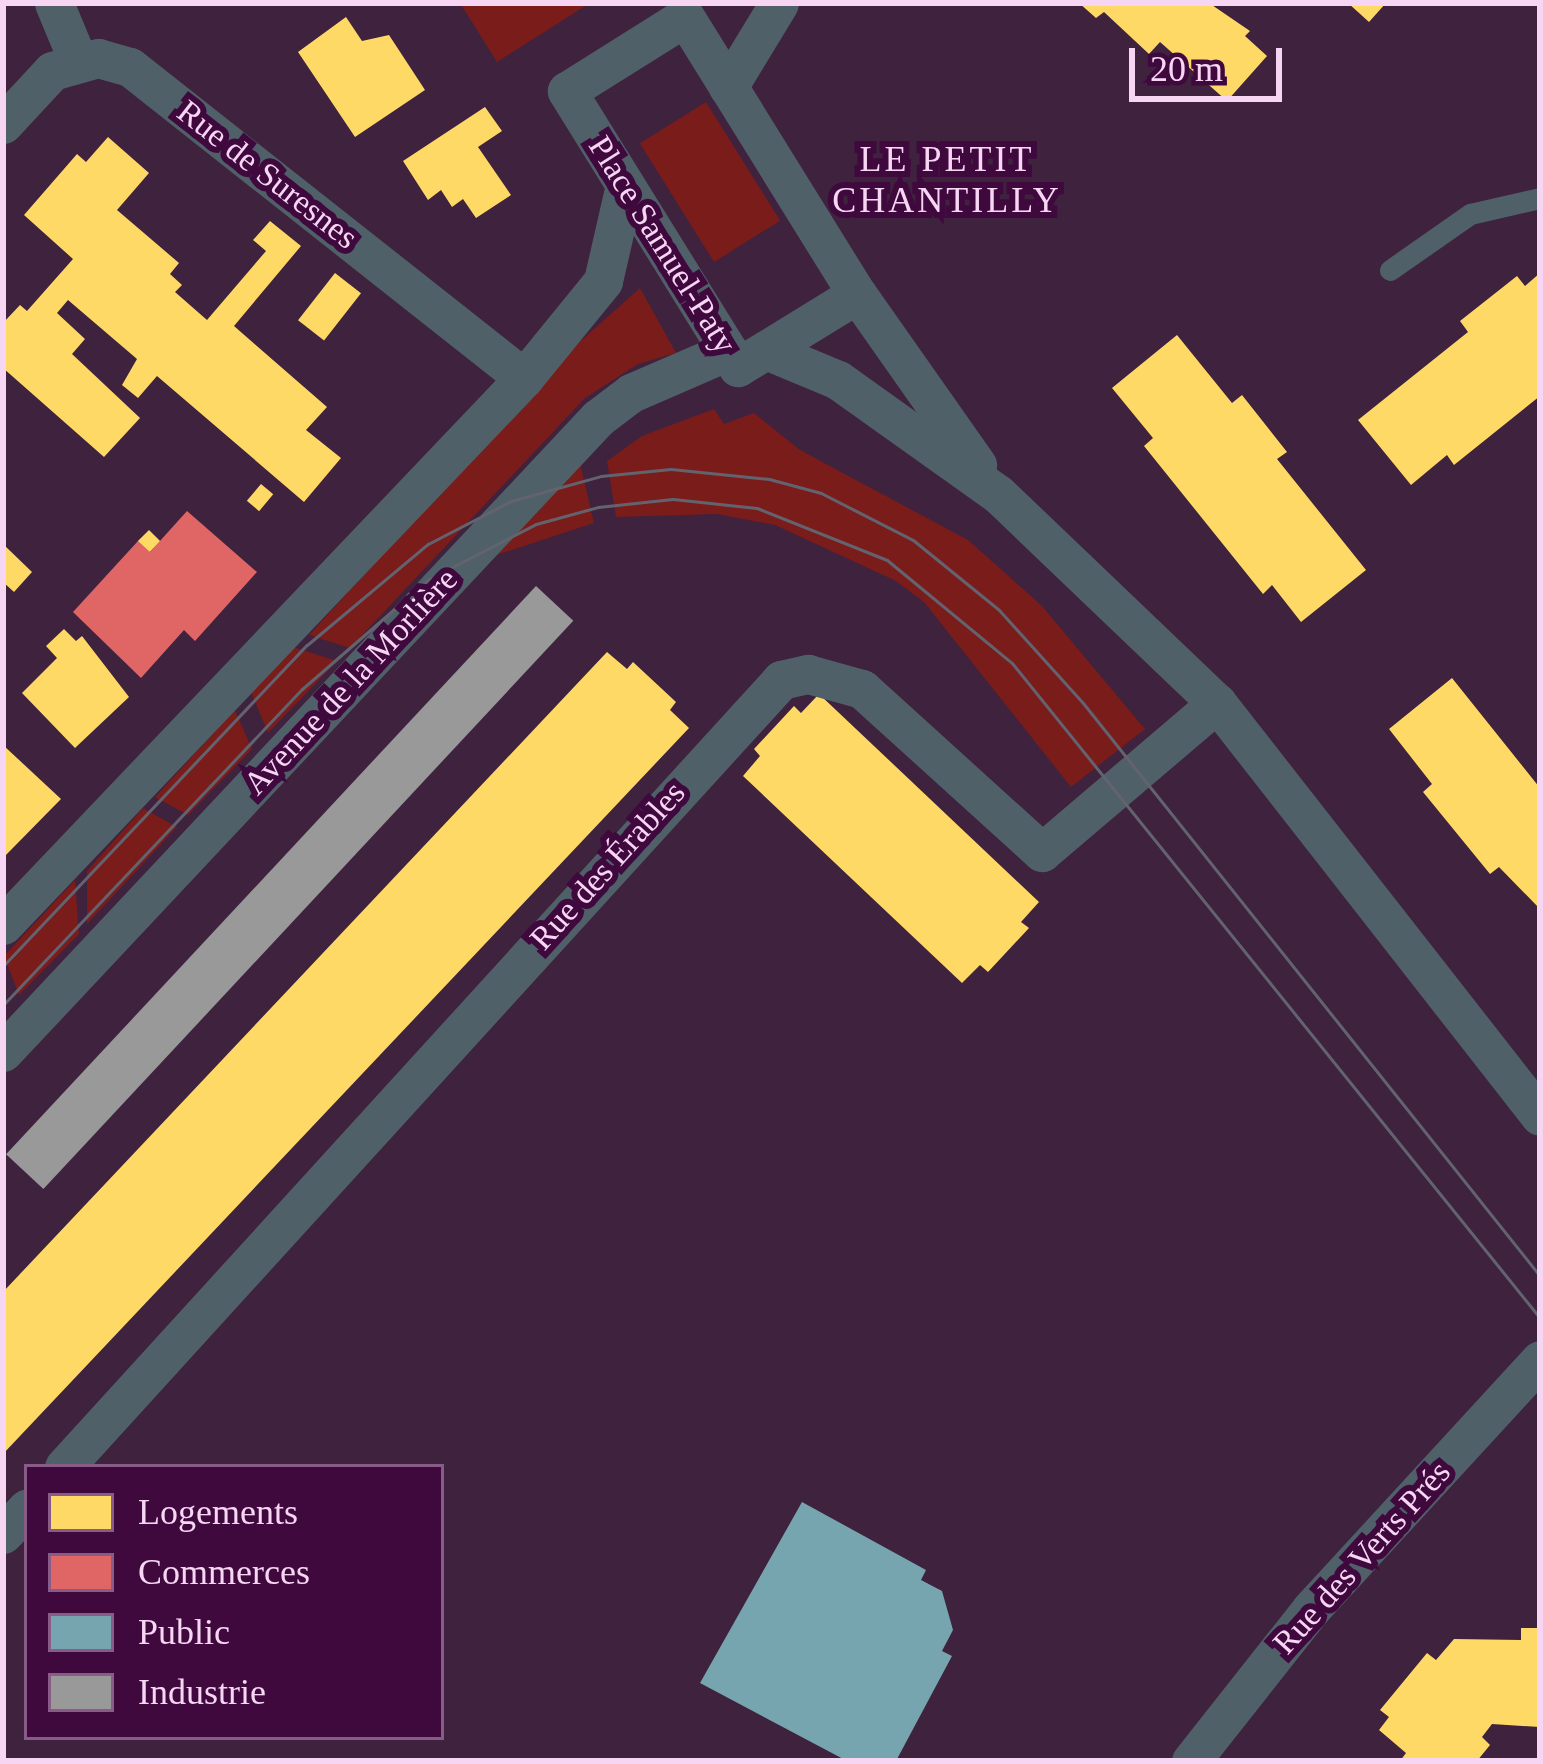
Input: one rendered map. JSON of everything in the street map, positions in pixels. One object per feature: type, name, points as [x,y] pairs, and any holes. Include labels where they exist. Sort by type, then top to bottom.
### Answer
[{"type":"street","points":[[3,124],[52,71],[78,61],[54,3]]},
{"type":"street","points":[[728,87],[779,3]]},
{"type":"street","name":"Place Samuel-Paty","points":[[685,17],[728,87],[856,294],[747,351],[625,185],[567,91],[685,17]]},
{"type":"street","name":"Rue de Suresnes","points":[[78,61],[130,67],[524,378]]},
{"type":"street","points":[[3,925],[524,378],[603,281],[625,185]]},
{"type":"street","points":[[856,294],[998,494]]},
{"type":"street","points":[[747,351],[838,380],[998,494],[1217,703],[1540,1116]]},
{"type":"street","name":"Avenue de la Morlière","points":[[3,1052],[598,418],[631,393],[747,351]]},
{"type":"street","name":"Rue des Érables","points":[[67,1464],[781,680],[808,674],[862,689],[1042,852],[1217,703]]},
{"type":"street","name":"Rue des Verts Prés","points":[[1191,1761],[1311,1609],[1540,1360]]},
{"type":"street","points":[[3,1534],[24,1511]]},
{"type":"lane","points":[[1390,270],[1470,214],[1540,198]]},
{"type":"shaded area","points":[[460,3],[590,3],[497,62]]},
{"type":"shaded area","points":[[706,102],[780,221],[714,262],[640,143]]},
{"type":"shaded area","points":[[640,288],[676,353],[638,364],[585,398],[350,648],[309,635],[567,353]]},
{"type":"shaded area","points":[[714,409],[724,424],[754,413],[800,450],[968,540],[1042,606],[1145,729],[1071,787],[924,602],[896,581],[775,525],[717,514],[616,517],[607,461],[642,436]]},
{"type":"shaded area","points":[[580,463],[594,523],[484,559]]},
{"type":"shaded area","points":[[293,647],[337,661],[268,733],[251,692]]},
{"type":"shaded area","points":[[235,710],[252,749],[188,815],[155,797]]},
{"type":"shaded area","points":[[143,808],[177,827],[87,924],[87,871]]},
{"type":"shaded area","points":[[75,880],[79,934],[19,995],[4,956]]},
{"type":"building: Logements","points":[[1079,3],[1209,3],[1250,31],[1245,36],[1267,56],[1227,101],[1160,42],[1149,54],[1104,12],[1096,18]]},
{"type":"building: Logements","points":[[1348,3],[1386,3],[1369,22]]},
{"type":"building: Logements","points":[[346,17],[362,41],[389,35],[425,90],[355,137],[298,52]]},
{"type":"building: Logements","points":[[485,107],[502,131],[478,147],[511,195],[476,218],[463,199],[452,207],[441,190],[428,200],[403,161]]},
{"type":"building: Logements","points":[[108,137],[149,173],[117,210],[179,263],[170,274],[182,285],[175,292],[207,320],[266,251],[253,240],[270,221],[301,246],[234,326],[327,407],[306,430],[341,458],[304,502],[157,376],[138,398],[122,385],[137,359],[68,300],[57,313],[85,339],[72,354],[140,418],[104,457],[3,368],[3,323],[20,305],[27,311],[73,259],[24,215],[77,154],[86,162]]},
{"type":"building: Logements","points":[[335,273],[361,293],[324,341],[298,320]]},
{"type":"building: Logements","points":[[1540,273],[1540,396],[1454,465],[1447,455],[1411,485],[1358,420],[1468,332],[1460,321],[1517,276],[1525,286]]},
{"type":"building: Logements","points":[[1177,335],[1232,403],[1242,395],[1287,452],[1277,459],[1366,570],[1301,622],[1272,585],[1263,594],[1144,446],[1153,438],[1112,388]]},
{"type":"building: Logements","points":[[261,484],[273,494],[259,511],[247,501]]},
{"type":"building: Logements","points":[[149,530],[160,541],[149,553],[138,541]]},
{"type":"building: Logements","points":[[3,544],[32,572],[14,592],[3,582]]},
{"type":"building: Logements","points":[[64,629],[76,641],[82,636],[129,697],[75,748],[22,693],[57,658],[46,646]]},
{"type":"building: Logements","points":[[607,652],[627,669],[633,662],[676,702],[670,710],[689,728],[3,1454],[3,1292]]},
{"type":"building: Logements","points":[[1452,678],[1540,788],[1540,909],[1499,867],[1490,874],[1423,792],[1432,784],[1389,729]]},
{"type":"building: Logements","points":[[819,694],[1039,902],[1021,922],[1029,928],[988,972],[980,965],[962,983],[743,776],[760,756],[754,749],[794,706],[801,713]]},
{"type":"building: Logements","points":[[3,745],[61,799],[3,858]]},
{"type":"building: Logements","points":[[1521,1628],[1540,1628],[1540,1727],[1492,1724],[1482,1737],[1490,1745],[1477,1761],[1400,1761],[1406,1753],[1379,1730],[1389,1717],[1380,1710],[1427,1653],[1436,1660],[1454,1639],[1521,1640]]},
{"type":"building: Commerces","points":[[187,511],[257,572],[195,641],[184,630],[141,678],[73,612],[138,541],[150,552]]},
{"type":"building: Public","points":[[802,1502],[926,1570],[921,1580],[942,1591],[953,1630],[942,1651],[952,1656],[896,1761],[847,1761],[700,1683]]},
{"type":"building: Industrie","points":[[536,586],[573,621],[43,1189],[6,1154]]},
{"type":"tram line","points":[[3,966],[307,645],[428,544],[511,501],[601,476],[671,469],[769,479],[821,493],[913,540],[999,610],[1083,703],[1540,1276]]},
{"type":"tram line","points":[[3,1005],[302,689],[429,579],[536,524],[598,507],[673,499],[757,508],[887,560],[1012,663],[1540,1318]]},
{"type":"district","name":"LE PETIT CHANTILLY","points":[[947,180]]}]
